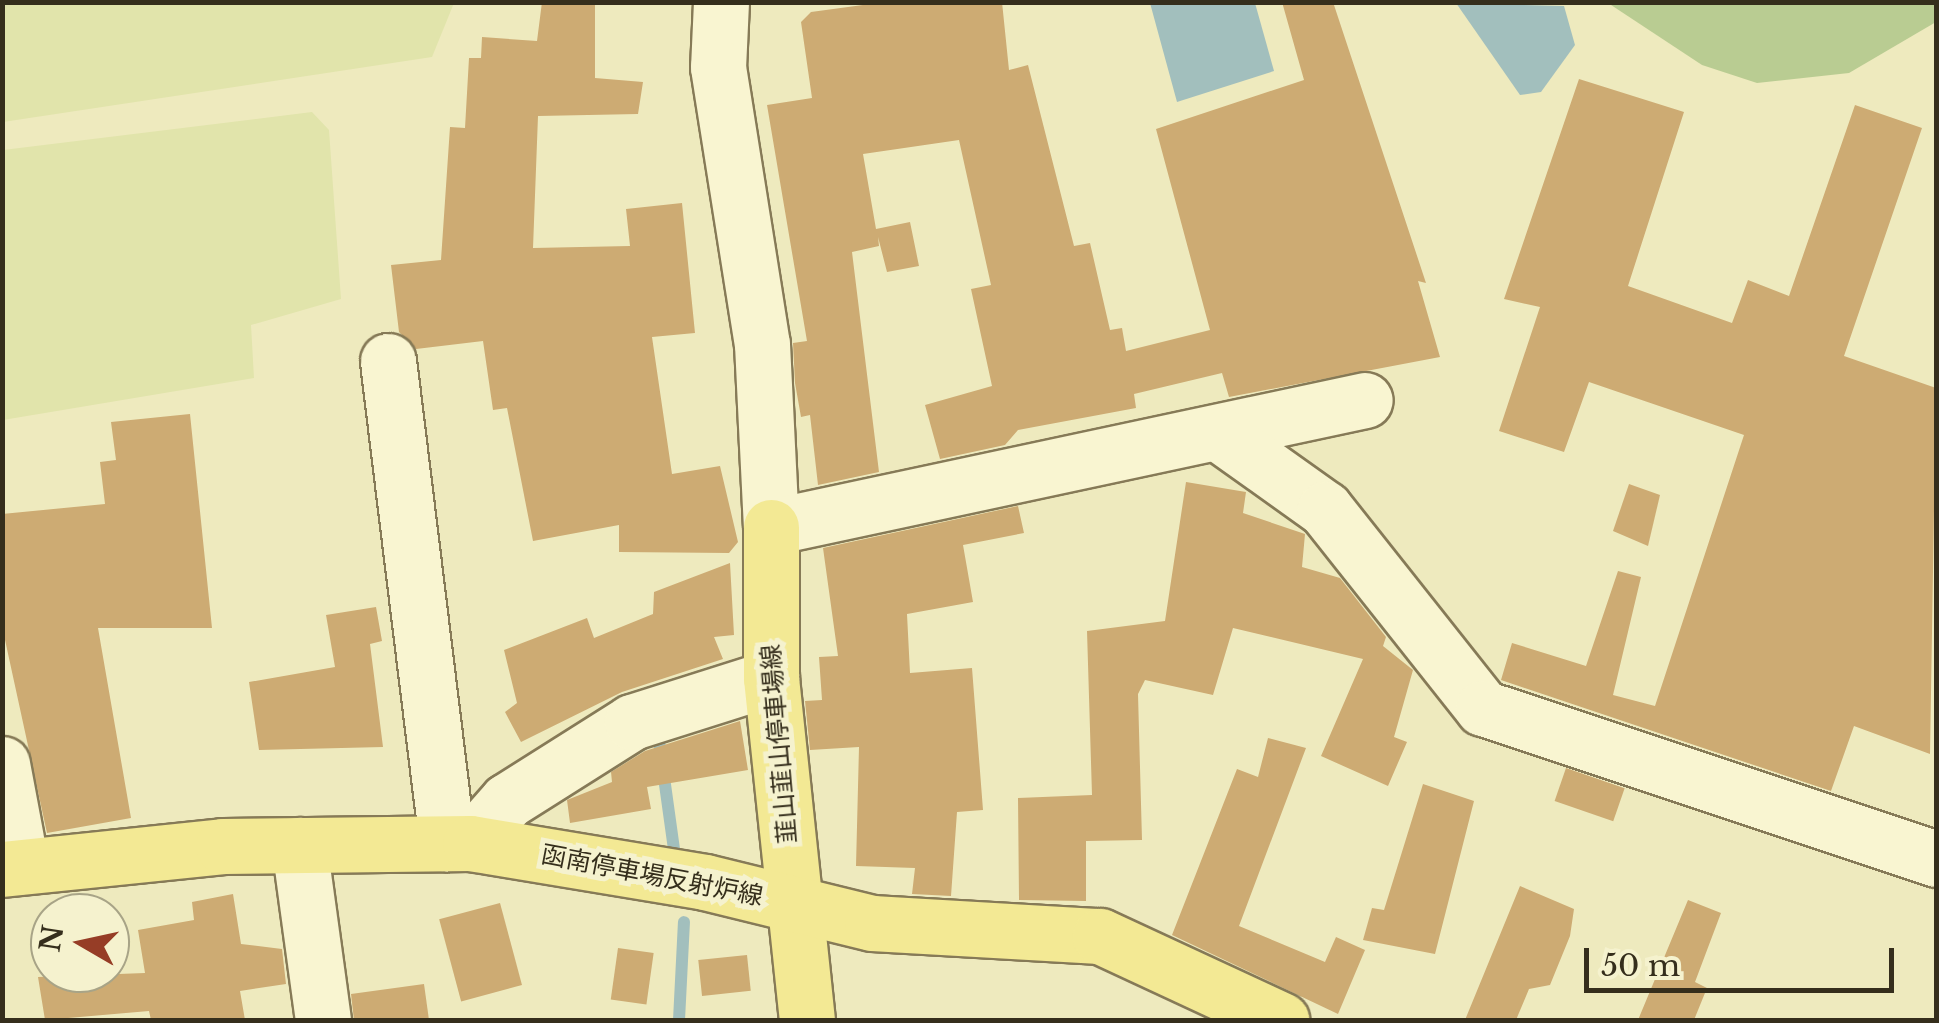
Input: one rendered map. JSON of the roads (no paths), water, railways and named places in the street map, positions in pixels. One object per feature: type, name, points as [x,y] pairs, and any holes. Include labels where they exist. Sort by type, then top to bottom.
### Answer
[{"type":"main road","name":"韮山韮山停車場線","points":[[770,528],[771,678],[807,1020]]},
{"type":"main road","name":"函南停車場反射炉線","points":[[12,868],[299,845],[459,843],[934,931],[1100,936],[1252,1014]]},
{"type":"street","points":[[721,2],[718,67],[762,344],[770,528],[1224,437],[1365,400]]},
{"type":"street","points":[[388,361],[459,843]]},
{"type":"street","points":[[1224,437],[1325,509],[1482,708],[1936,859]]},
{"type":"street","points":[[459,843],[508,801],[632,722],[771,678]]},
{"type":"street","points":[[2,764],[12,868]]},
{"type":"street","points":[[299,845],[323,1020]]},
{"type":"water","points":[[1150,3],[1255,3],[1274,71],[1177,102]]},
{"type":"water","points":[[1456,3],[1564,6],[1575,45],[1541,92],[1520,95]]},
{"type":"waterway","points":[[658,734],[674,849]]},
{"type":"waterway","points":[[679,1020],[684,922]]}]
